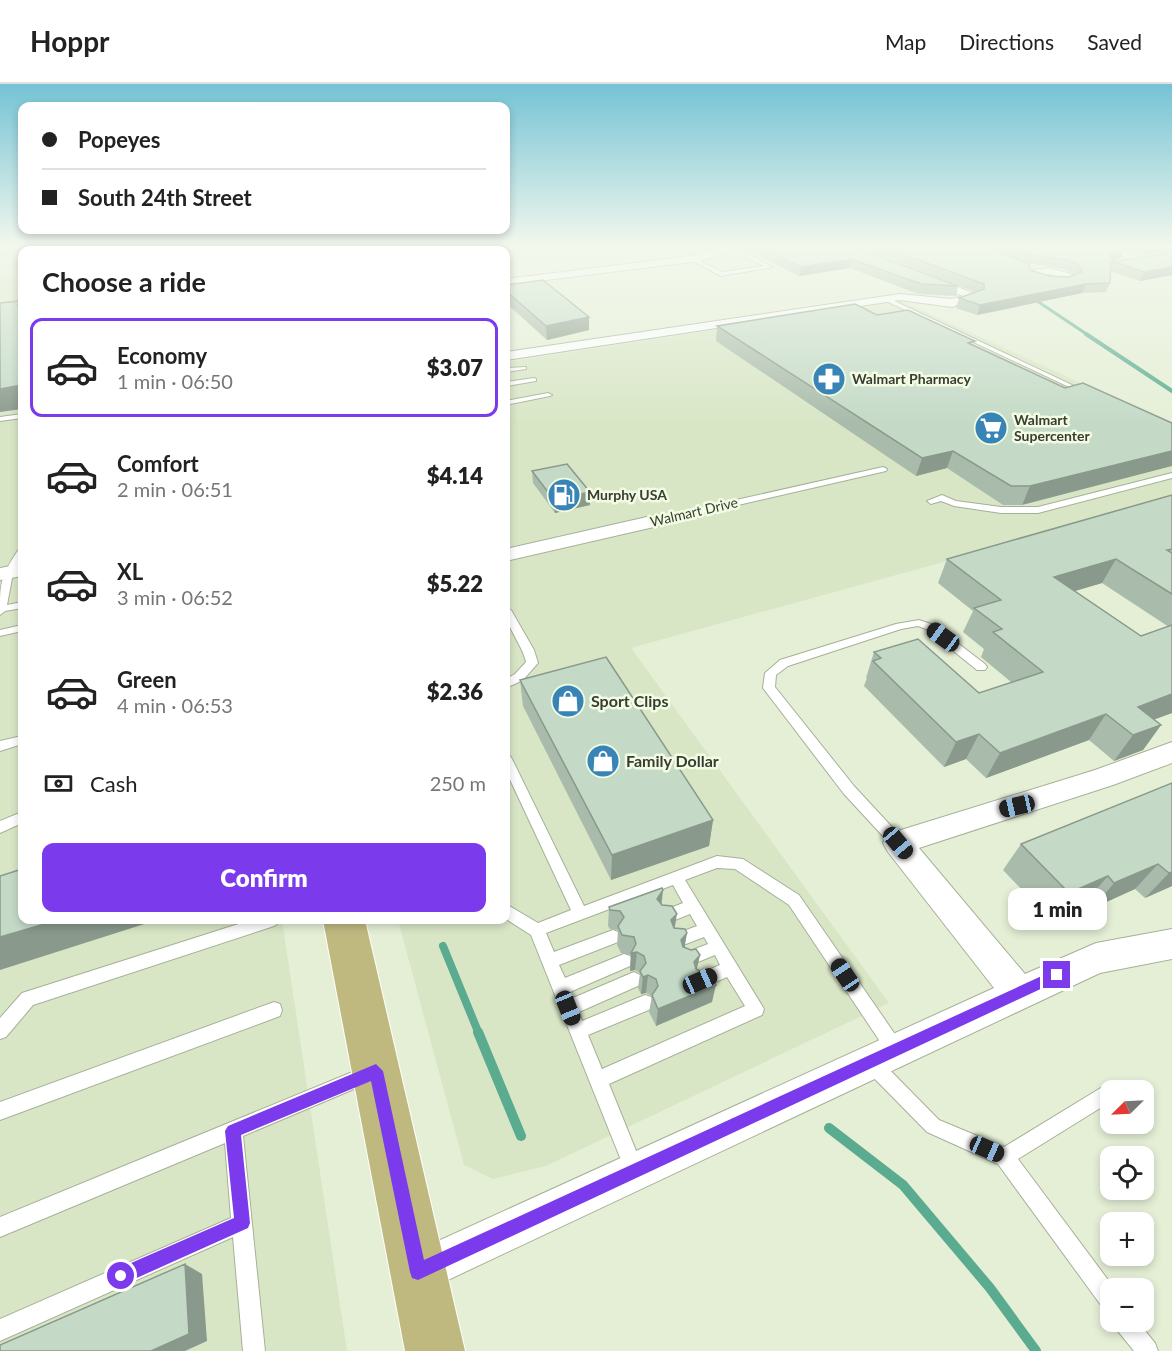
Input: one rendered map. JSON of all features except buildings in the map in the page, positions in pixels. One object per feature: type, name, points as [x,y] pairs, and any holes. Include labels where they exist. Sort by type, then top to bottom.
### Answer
[{"type":"main road","points":[[345,924],[435,1351]]},
{"type":"street","points":[[510,354],[844,305]]},
{"type":"street","name":"Walmart Drive","points":[[510,554],[660,520]]},
{"type":"street","points":[[1018,992],[898,843],[955,821],[1088,785],[1172,752]]},
{"type":"street","points":[[418,1272],[1018,992],[1096,958],[1172,944]]},
{"type":"lane","points":[[908,305],[1093,396]]},
{"type":"lane","points":[[510,370],[524,368]]},
{"type":"lane","points":[[510,383],[534,380]]},
{"type":"lane","points":[[510,402],[548,395]]},
{"type":"lane","points":[[0,419],[18,417]]},
{"type":"lane","name":"Walmart Drive","points":[[660,520],[883,469]]},
{"type":"lane","points":[[931,501],[942,498],[954,503],[1001,510],[1038,510],[1172,476]]},
{"type":"lane","points":[[18,559],[10,572],[0,611],[18,606]]},
{"type":"lane","points":[[510,617],[529,650],[532,663],[519,677],[510,682]]},
{"type":"lane","points":[[898,843],[796,726],[769,688],[771,673],[784,663],[900,626],[919,623],[930,627],[981,667]]},
{"type":"lane","points":[[0,633],[18,629]]},
{"type":"lane","points":[[0,746],[18,741]]},
{"type":"lane","points":[[510,767],[580,915]]},
{"type":"lane","points":[[0,827],[18,819]]},
{"type":"lane","points":[[537,930],[717,862],[738,863],[794,900],[883,1056],[933,1126],[1005,1157],[1100,1287]]},
{"type":"lane","points":[[597,1080],[756,1010],[676,878]]},
{"type":"lane","points":[[665,917],[693,906]]},
{"type":"lane","points":[[510,913],[537,930],[635,1171]]},
{"type":"lane","points":[[0,1031],[28,999],[259,924]]},
{"type":"lane","points":[[678,940],[706,929]]},
{"type":"lane","points":[[549,961],[613,937]]},
{"type":"lane","points":[[688,959],[717,946]]},
{"type":"lane","points":[[560,988],[624,960]]},
{"type":"lane","points":[[700,981],[730,968]]},
{"type":"lane","points":[[568,1008],[634,980]]},
{"type":"lane","points":[[578,1031],[645,1003]]},
{"type":"lane","points":[[0,1111],[274,1010]]},
{"type":"lane","points":[[0,1227],[376,1071]]},
{"type":"lane","points":[[1005,1157],[1100,1098]]},
{"type":"lane","points":[[233,1131],[254,1351]]},
{"type":"lane","points":[[0,1330],[242,1223]]},
{"type":"lane","points":[[1133,1332],[1147,1351]]},
{"type":"shaded area","points":[[0,305],[18,305],[18,924],[283,924],[347,1351],[0,1351]]},
{"type":"shaded area","points":[[875,305],[911,305],[1172,425],[1172,499],[631,648],[889,1003],[546,1166],[493,1179],[464,1165],[399,924],[510,924],[510,361]]},
{"type":"waterway","points":[[1043,305],[1088,335]]},
{"type":"waterway","points":[[1086,334],[1172,391]]},
{"type":"waterway","points":[[443,946],[479,1034]]},
{"type":"waterway","points":[[478,1032],[521,1136]]},
{"type":"waterway","points":[[829,1128],[903,1185],[990,1288],[1036,1351]]},
{"type":"place","name":"Walmart Pharmacy","points":[[829,379]]},
{"type":"place","name":"Walmart Supercenter","points":[[991,428]]},
{"type":"place","name":"Murphy USA","points":[[564,495]]},
{"type":"place","name":"Sport Clips","points":[[568,701]]},
{"type":"place","name":"Family Dollar","points":[[603,761]]},
{"type":"route","points":[[121,1276],[242,1223],[233,1131],[376,1071],[418,1272],[1057,975]]}]
